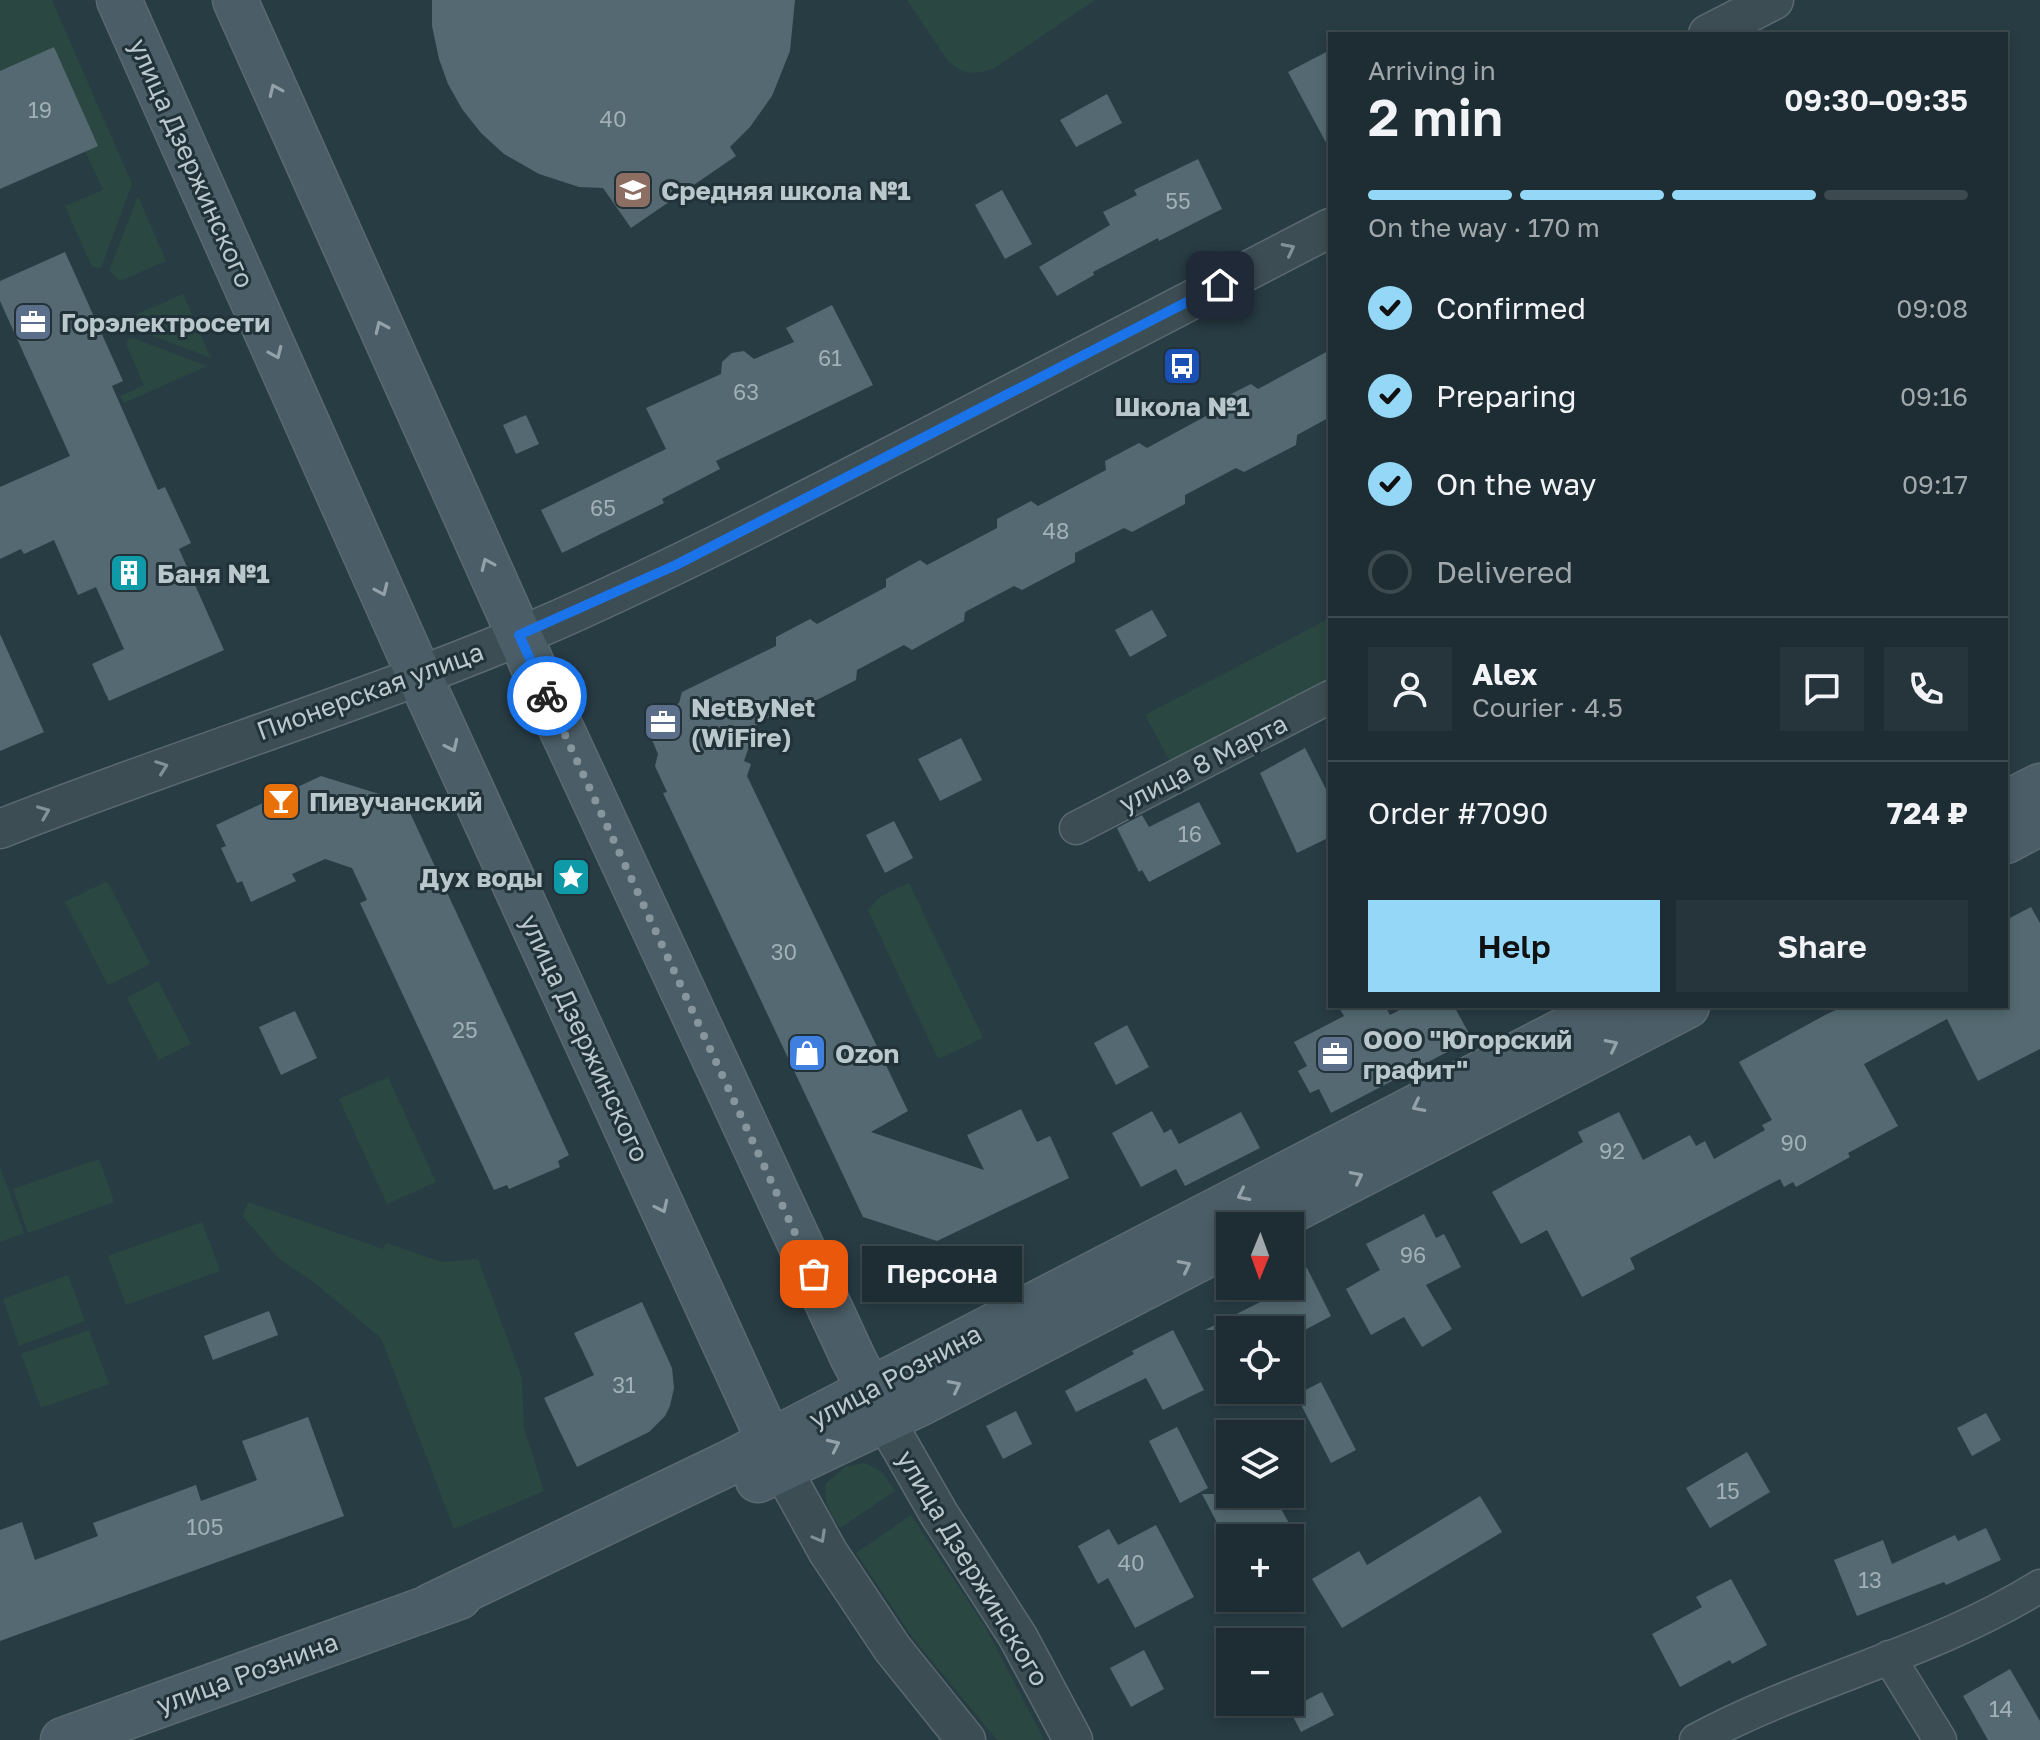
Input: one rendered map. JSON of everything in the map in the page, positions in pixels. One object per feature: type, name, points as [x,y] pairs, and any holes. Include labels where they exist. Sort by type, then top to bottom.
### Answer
[{"type":"main road","name":"улица Дзержинского","points":[[119,0],[419,675],[776,1456]]},
{"type":"main road","name":"улица Дзержинского","points":[[235,0],[519,635],[877,1405]]},
{"type":"main road","points":[[2008,802],[2040,786]]},
{"type":"main road","points":[[2008,840],[2040,823]]},
{"type":"main road","name":"улица Рознина","points":[[63,1740],[431,1606],[776,1456],[877,1405],[1607,1008]]},
{"type":"main road","points":[[1289,1212],[1683,1008]]},
{"type":"main road","name":"улица Рознина","points":[[877,1405],[1216,1249]]},
{"type":"street","points":[[1712,32],[1774,0]]},
{"type":"street","name":"Пионерская улица","points":[[0,829],[88,794],[419,675],[519,635],[676,565],[1328,229]]},
{"type":"street","name":"улица 8 Марта","points":[[1076,828],[1328,698]]},
{"type":"street","name":"улица Дзержинского","points":[[877,1405],[924,1489],[1018,1637],[1073,1740]]},
{"type":"street","name":"улица Дзержинского","points":[[776,1456],[828,1552],[892,1648],[966,1740]]},
{"type":"street","points":[[1696,1740],[1787,1697],[1963,1627],[2040,1586]]},
{"type":"street","points":[[1889,1657],[1940,1740]]},
{"type":"green space","points":[[0,0],[52,0],[132,184],[101,268],[92,267],[65,206],[103,190],[85,151],[0,71]]},
{"type":"green space","points":[[907,0],[1095,0],[996,67],[976,73],[959,69],[948,61]]},
{"type":"green space","points":[[138,196],[166,261],[120,281],[109,271]]},
{"type":"green space","points":[[183,294],[211,358],[135,329],[135,315]]},
{"type":"green space","points":[[130,337],[207,366],[124,403],[120,396],[144,385],[126,344]]},
{"type":"green space","points":[[1328,619],[1328,684],[1172,765],[1145,715]]},
{"type":"green space","points":[[107,881],[150,964],[108,985],[65,902]]},
{"type":"green space","points":[[909,883],[983,1038],[938,1059],[868,910],[881,896]]},
{"type":"green space","points":[[158,981],[191,1044],[159,1060],[127,998]]},
{"type":"green space","points":[[388,1077],[436,1182],[387,1204],[339,1099]]},
{"type":"green space","points":[[99,1159],[114,1202],[28,1233],[13,1189]]},
{"type":"green space","points":[[0,1167],[24,1233],[0,1242]]},
{"type":"green space","points":[[248,1202],[383,1249],[386,1243],[442,1262],[478,1259],[522,1378],[524,1428],[544,1491],[454,1529],[381,1338],[317,1285],[277,1257],[243,1216]]},
{"type":"green space","points":[[202,1222],[220,1271],[126,1305],[108,1256]]},
{"type":"green space","points":[[68,1275],[85,1321],[19,1346],[3,1299]]},
{"type":"green space","points":[[89,1330],[109,1384],[41,1408],[21,1354]]},
{"type":"green space","points":[[865,1463],[882,1472],[895,1491],[840,1528],[828,1507],[826,1483],[845,1467]]},
{"type":"green space","points":[[911,1515],[986,1628],[1044,1740],[997,1740],[913,1638],[856,1553]]},
{"type":"building","points":[[432,0],[795,0],[790,51],[772,96],[750,127],[730,147],[736,156],[631,228],[603,188],[579,187],[539,174],[504,154],[481,133],[448,84],[432,26]]},
{"type":"building","points":[[54,47],[98,146],[0,189],[0,71]]},
{"type":"building","points":[[1328,51],[1328,146],[1288,72]]},
{"type":"building","points":[[1107,94],[1122,123],[1076,147],[1060,120]]},
{"type":"building","points":[[1198,159],[1222,209],[1093,272],[1094,275],[1057,296],[1039,267],[1110,225],[1103,212],[1137,195],[1134,190]]},
{"type":"building","points":[[1002,190],[1032,244],[1005,259],[975,205]]},
{"type":"building","name":"Баня №1","points":[[65,252],[123,381],[112,386],[158,490],[165,487],[191,543],[179,549],[224,650],[109,701],[92,664],[124,649],[96,587],[78,595],[54,540],[24,554],[21,549],[0,559],[0,487],[70,456],[0,301],[0,281]]},
{"type":"building","points":[[832,305],[873,385],[716,461],[720,469],[662,499],[664,503],[562,553],[541,510],[666,449],[646,408],[721,374],[722,362],[732,353],[744,351],[754,359],[794,342],[786,328]]},
{"type":"building","points":[[1328,351],[1328,418],[1297,435],[1296,445],[1244,472],[1236,468],[1185,495],[1185,504],[1132,532],[1124,528],[1075,553],[1075,562],[1022,590],[1014,586],[965,612],[964,621],[912,650],[904,645],[857,670],[856,680],[803,707],[795,703],[757,724],[744,761],[751,764],[747,776],[908,1111],[871,1132],[984,1170],[967,1135],[1021,1109],[1037,1142],[1050,1136],[1069,1178],[937,1241],[863,1217],[663,793],[667,792],[655,766],[658,754],[649,733],[656,713],[679,703],[682,692],[776,646],[776,637],[810,619],[817,624],[886,587],[886,579],[920,560],[927,565],[997,528],[997,519],[1031,501],[1038,506],[1106,470],[1105,461],[1139,443],[1147,448],[1217,410],[1217,401],[1251,384],[1258,389]]},
{"type":"building","points":[[526,415],[539,444],[516,454],[503,425]]},
{"type":"building","points":[[1152,610],[1167,636],[1130,657],[1115,630]]},
{"type":"building","points":[[0,634],[44,732],[0,751]]},
{"type":"building","points":[[961,738],[982,780],[940,801],[918,759]]},
{"type":"building","points":[[1305,748],[1328,793],[1328,838],[1297,853],[1260,773]]},
{"type":"building","points":[[321,776],[405,802],[569,1155],[558,1161],[560,1167],[509,1189],[507,1185],[494,1190],[360,903],[367,900],[352,868],[325,859],[292,874],[296,881],[251,902],[242,881],[237,883],[221,848],[226,846],[216,825]]},
{"type":"building","points":[[1199,802],[1221,844],[1149,882],[1142,870],[1139,872],[1117,828],[1142,815],[1149,827]]},
{"type":"building","points":[[894,821],[913,858],[885,873],[866,835]]},
{"type":"building","points":[[2031,907],[2040,923],[2040,1049],[1978,1081],[1947,1019],[1864,1064],[1898,1126],[1848,1153],[1850,1157],[1796,1187],[1793,1182],[1784,1187],[1780,1179],[1630,1258],[1635,1269],[1582,1297],[1547,1230],[1521,1244],[1492,1192],[1583,1142],[1578,1132],[1619,1112],[1643,1160],[1690,1135],[1696,1146],[1705,1141],[1714,1159],[1765,1130],[1762,1125],[1772,1120],[1739,1062],[1827,1014],[1840,1008],[2008,1008],[2008,919]]},
{"type":"building","points":[[1339,1008],[1386,1008],[1390,1015],[1403,1008],[1455,1008],[1472,1039],[1331,1113],[1319,1089],[1310,1093],[1298,1071],[1307,1066],[1294,1042],[1344,1016]]},
{"type":"building","points":[[295,1011],[317,1058],[281,1075],[259,1027]]},
{"type":"building","points":[[1127,1025],[1149,1067],[1116,1085],[1094,1043]]},
{"type":"building","points":[[1152,1111],[1164,1133],[1171,1129],[1179,1144],[1241,1112],[1260,1148],[1185,1186],[1176,1169],[1141,1187],[1112,1133]]},
{"type":"building","points":[[1424,1214],[1436,1238],[1444,1234],[1461,1267],[1426,1285],[1452,1329],[1422,1347],[1404,1317],[1371,1335],[1346,1289],[1380,1270],[1366,1244]]},
{"type":"building","points":[[1307,1268],[1331,1316],[1304,1330],[1304,1316],[1233,1316],[1264,1300],[1304,1300],[1304,1270]]},
{"type":"building","points":[[642,1302],[672,1368],[674,1388],[670,1406],[649,1432],[577,1467],[544,1398],[594,1375],[574,1333]]},
{"type":"building","points":[[269,1311],[278,1335],[213,1360],[204,1336]]},
{"type":"building","points":[[1173,1330],[1204,1390],[1163,1410],[1146,1378],[1076,1412],[1065,1391]]},
{"type":"building","points":[[1321,1382],[1356,1450],[1331,1463],[1301,1404],[1304,1404],[1304,1391]]},
{"type":"building","points":[[1016,1411],[1032,1444],[1003,1459],[986,1426]]},
{"type":"building","points":[[1986,1413],[2001,1440],[1972,1456],[1957,1428]]},
{"type":"building","points":[[308,1417],[344,1516],[0,1641],[0,1530],[22,1522],[35,1560],[98,1536],[93,1523],[196,1485],[201,1501],[257,1480],[242,1441]]},
{"type":"building","points":[[1177,1427],[1208,1488],[1180,1503],[1149,1441]]},
{"type":"building","points":[[1747,1452],[1770,1492],[1710,1528],[1686,1488]]},
{"type":"building","points":[[1202,1494],[1216,1494],[1216,1508],[1281,1508],[1289,1524],[1218,1524]]},
{"type":"building","points":[[1480,1496],[1502,1532],[1342,1628],[1312,1579],[1359,1551],[1367,1565]]},
{"type":"building","points":[[1156,1525],[1194,1597],[1135,1628],[1108,1578],[1098,1584],[1078,1546],[1109,1529],[1118,1545]]},
{"type":"building","points":[[1986,1528],[2001,1560],[1946,1585],[1944,1582],[1857,1616],[1834,1560],[1883,1540],[1892,1564],[1955,1535],[1958,1541]]},
{"type":"building","points":[[1731,1579],[1767,1645],[1732,1664],[1730,1660],[1680,1687],[1652,1634],[1702,1607],[1696,1597]]},
{"type":"building","points":[[1144,1650],[1164,1689],[1131,1707],[1110,1668]]},
{"type":"building","points":[[2010,1669],[2040,1721],[2040,1740],[1988,1740],[1963,1696]]},
{"type":"building","points":[[1322,1692],[1334,1715],[1301,1732],[1293,1716],[1304,1716],[1304,1701]]},
{"type":"way so far","points":[[547,696],[814,1274]]},
{"type":"place","name":"Средняя школа №1","points":[[633,190]]},
{"type":"place","name":"Горэлектросети","points":[[33,322]]},
{"type":"place","name":"Школа №1","points":[[1182,366]]},
{"type":"place","name":"Баня №1","points":[[129,573]]},
{"type":"place","name":"NetByNet (WiFire)","points":[[663,722]]},
{"type":"place","name":"Пивучанский","points":[[281,801]]},
{"type":"place","name":"Дух воды","points":[[571,877]]},
{"type":"place","name":"Ozon","points":[[807,1053]]},
{"type":"place","name":"ООО \"Югорский графит\"","points":[[1335,1054]]},
{"type":"place","name":"Персона","points":[[814,1274]]},
{"type":"route","points":[[547,696],[519,635],[562,618],[778,515],[1220,285]]}]
